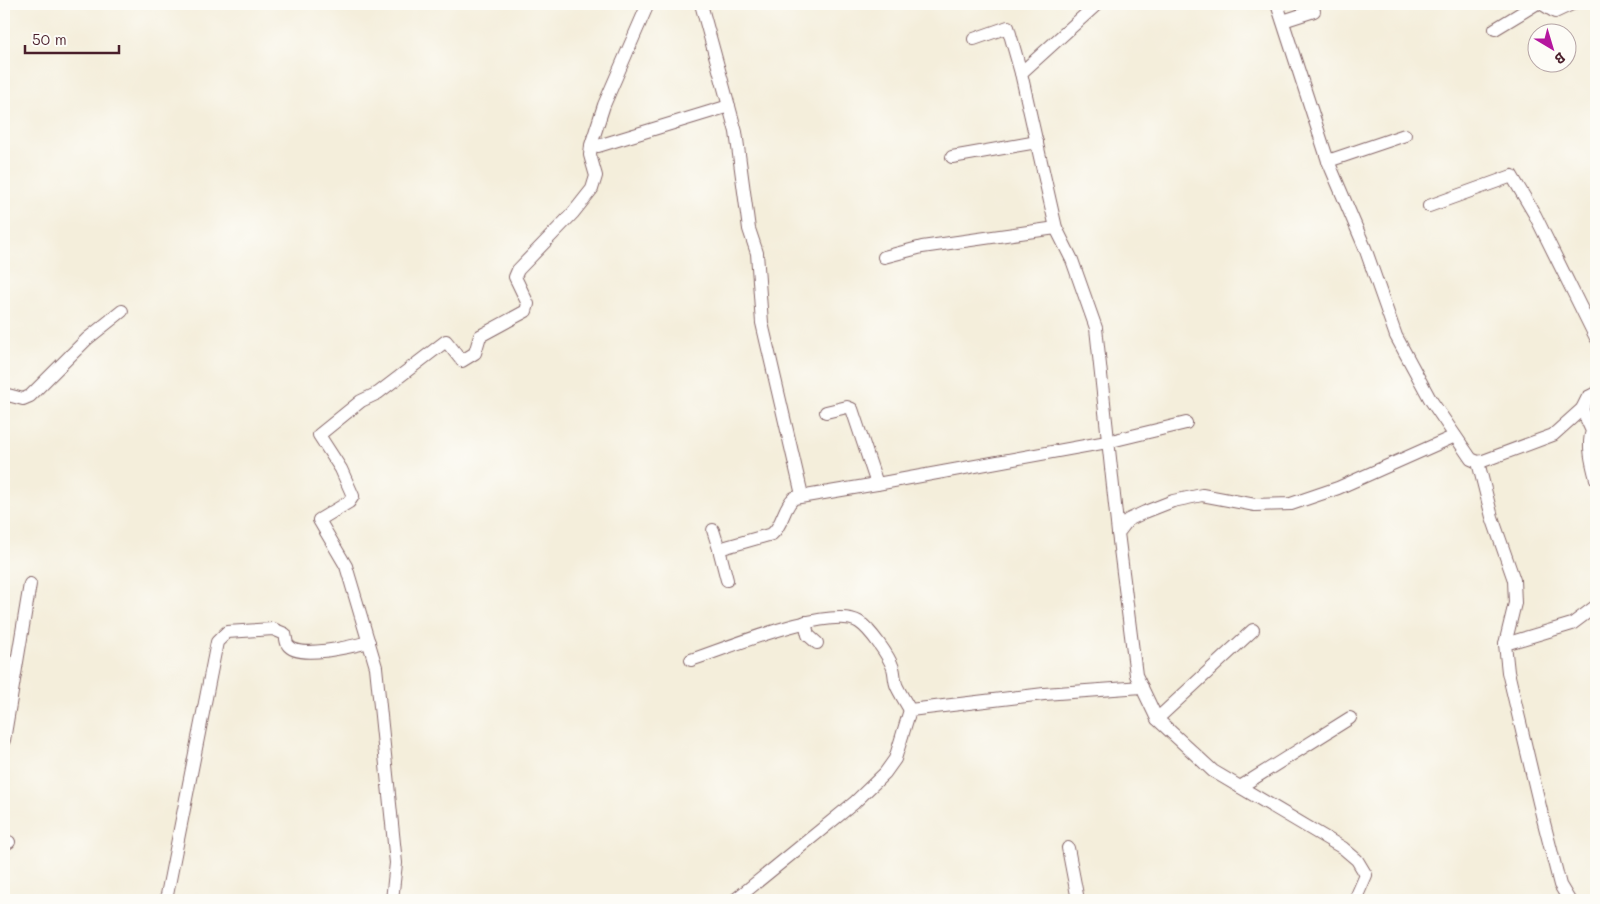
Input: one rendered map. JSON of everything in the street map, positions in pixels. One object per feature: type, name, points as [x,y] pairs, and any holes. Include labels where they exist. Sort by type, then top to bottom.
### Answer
[{"type":"street","points":[[701,4],[736,132],[749,229],[757,253],[762,323],[802,495]]},
{"type":"street","points":[[1021,74],[1097,4]]},
{"type":"street","points":[[1277,4],[1328,161],[1341,187],[1396,336],[1430,399],[1472,459],[1478,462],[1554,435],[1582,410],[1588,397],[1596,393]]},
{"type":"street","points":[[1495,29],[1536,4]]},
{"type":"street","points":[[1542,4],[1555,12],[1572,4]]},
{"type":"street","points":[[392,900],[396,863],[376,667],[346,566],[318,520],[349,502],[353,496],[341,469],[319,435],[361,400],[378,393],[446,341],[462,361],[474,353],[480,336],[526,311],[528,304],[514,277],[518,270],[573,214],[592,189],[596,176],[590,155],[591,145],[604,105],[643,6]]},
{"type":"street","points":[[1283,22],[1314,11]]},
{"type":"street","points":[[974,39],[1008,27],[1021,74],[1056,228],[1072,260],[1096,328],[1107,442],[1136,675],[1156,719],[1213,771],[1315,830],[1357,860],[1366,875],[1355,900]]},
{"type":"street","points":[[598,146],[729,106]]},
{"type":"street","points":[[1328,161],[1405,135]]},
{"type":"street","points":[[952,157],[1037,142]]},
{"type":"street","points":[[1429,206],[1512,176],[1535,215],[1596,338]]},
{"type":"street","points":[[884,257],[922,247],[1056,228]]},
{"type":"street","points":[[4,394],[18,398],[28,398],[87,339],[122,311]]},
{"type":"street","points":[[826,412],[847,407],[852,409],[877,484]]},
{"type":"street","points":[[1582,410],[1592,431],[1589,437],[1596,479]]},
{"type":"street","points":[[719,548],[772,534],[776,531],[790,502],[802,495],[877,484],[1107,442],[1186,423]]},
{"type":"street","points":[[1118,533],[1128,520],[1145,512],[1174,501],[1202,496],[1255,505],[1291,504],[1338,488],[1455,436]]},
{"type":"street","points":[[1478,462],[1492,517],[1514,580],[1514,603],[1505,644],[1508,672],[1560,885],[1569,900]]},
{"type":"street","points":[[713,530],[727,580]]},
{"type":"street","points":[[4,740],[30,584]]},
{"type":"street","points":[[1505,644],[1572,624],[1596,606]]},
{"type":"street","points":[[691,660],[805,622],[837,616],[860,622],[893,668],[896,686],[910,710],[894,759],[885,773],[854,803],[735,900]]},
{"type":"street","points":[[805,622],[808,635],[817,642]]},
{"type":"street","points":[[166,900],[210,690],[217,642],[227,632],[273,629],[285,634],[288,646],[297,652],[330,650],[369,642]]},
{"type":"street","points":[[1156,719],[1253,630]]},
{"type":"street","points":[[910,710],[1044,694],[1142,687]]},
{"type":"street","points":[[1240,787],[1350,718]]},
{"type":"street","points":[[1068,848],[1078,900]]}]
